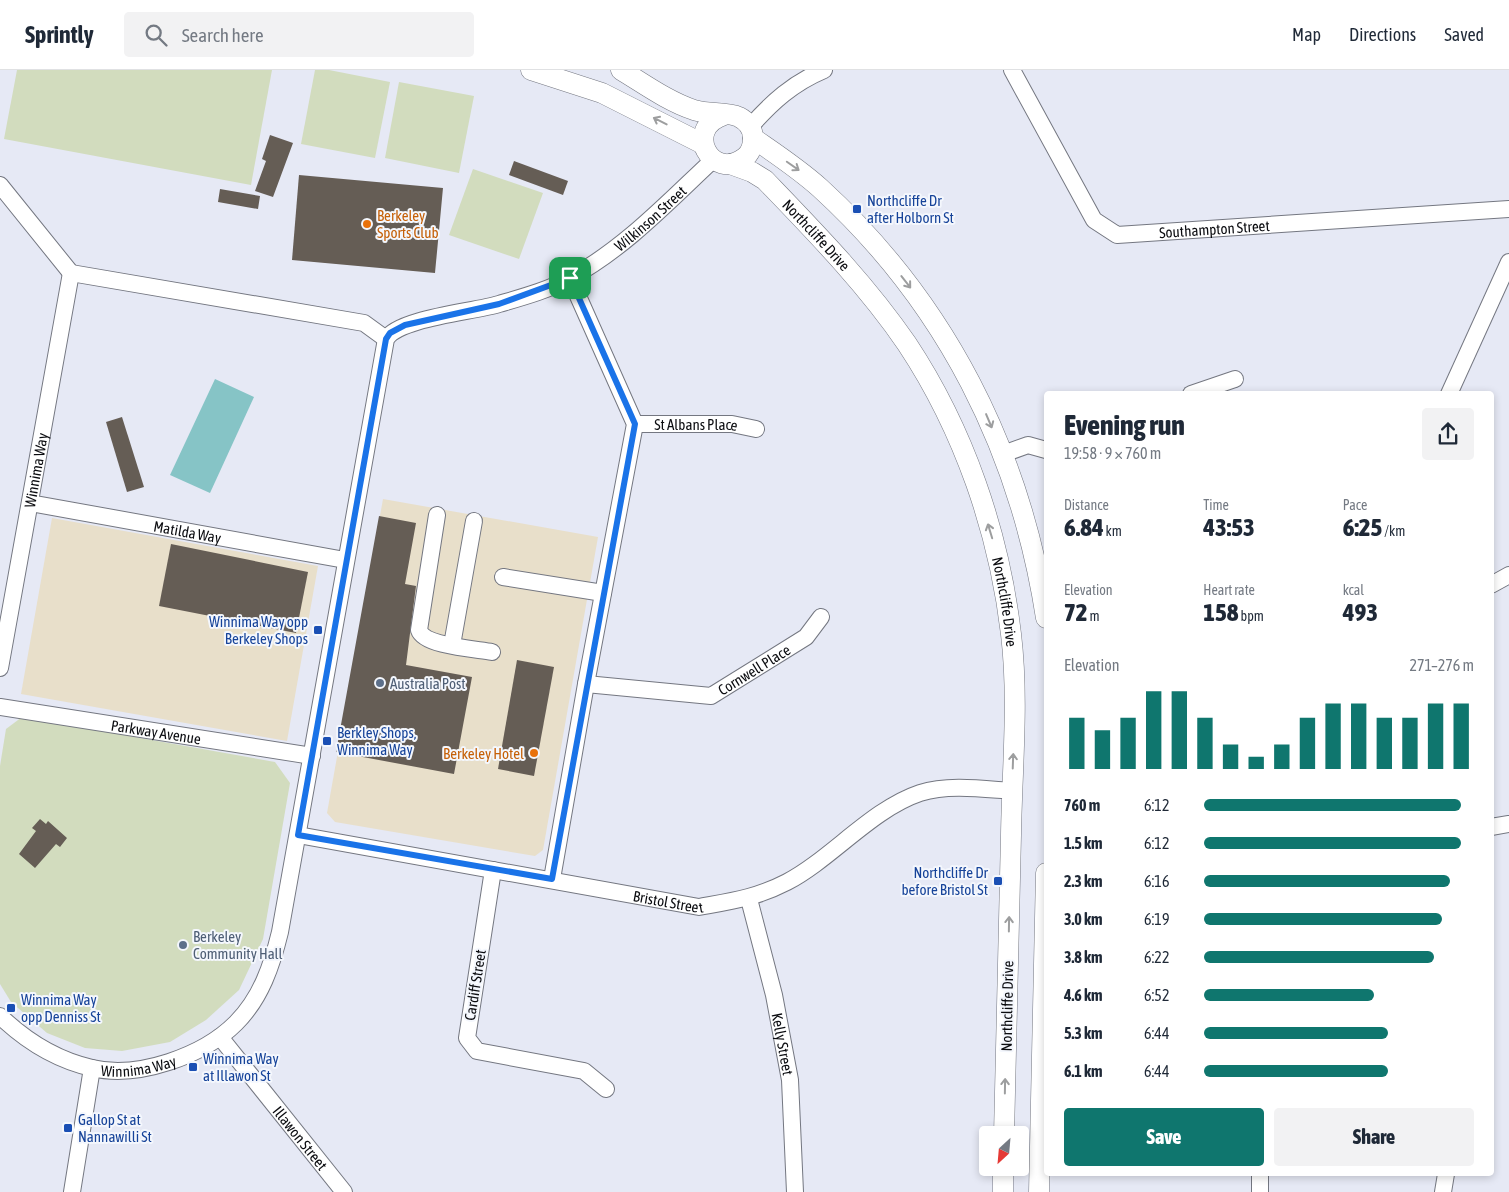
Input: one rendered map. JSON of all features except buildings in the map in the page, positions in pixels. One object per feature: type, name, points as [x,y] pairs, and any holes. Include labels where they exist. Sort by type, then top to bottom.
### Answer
[{"type":"main road","name":"Northcliffe Drive","points":[[531,70],[602,93],[716,156],[765,180],[841,260],[907,344],[944,410],[975,479],[998,557],[1011,635],[1014,722],[1004,1126]]},
{"type":"main road","points":[[621,70],[685,107],[704,114],[736,116],[752,133],[819,188],[875,243],[906,282],[936,322],[971,382],[1003,454],[1032,540],[1044,607]]},
{"type":"main road","points":[[724,115],[710,122],[706,129],[716,156],[739,162],[747,156],[752,148],[752,133]]},
{"type":"main road","points":[[1039,1192],[1044,964]]},
{"type":"main road","points":[[1003,1176],[1003,1192]]},
{"type":"street","points":[[752,133],[773,102],[800,80],[824,70]]},
{"type":"street","name":"Southampton Street","points":[[1012,70],[1094,220],[1117,235],[1509,208]]},
{"type":"street","name":"Wilkinson Street","points":[[386,339],[390,333],[405,325],[499,304],[570,278],[625,241],[716,156]]},
{"type":"street","points":[[0,185],[71,273],[364,323],[386,339]]},
{"type":"street","points":[[1449,391],[1509,262]]},
{"type":"street","name":"Winnima Way","points":[[0,668],[71,273]]},
{"type":"street","points":[[552,879],[586,684],[635,424],[570,278]]},
{"type":"street","name":"Winnima Way","points":[[0,1016],[41,1048],[92,1068],[131,1069],[162,1064],[191,1054],[220,1037],[236,1023],[251,1005],[272,964],[280,932],[386,339]]},
{"type":"street","points":[[1200,391],[1235,379]]},
{"type":"street","name":"St Albans Place","points":[[635,424],[732,424],[756,429]]},
{"type":"street","points":[[1003,454],[1028,445],[1044,449]]},
{"type":"street","name":"Matilda Way","points":[[30,503],[345,560]]},
{"type":"street","points":[[438,515],[419,630],[425,639],[492,652]]},
{"type":"street","points":[[452,645],[474,521]]},
{"type":"street","points":[[1494,584],[1509,575]]},
{"type":"street","points":[[502,577],[603,593]]},
{"type":"street","name":"Cornwell Place","points":[[586,684],[711,696],[806,637],[821,618]]},
{"type":"street","name":"Parkway Avenue","points":[[0,706],[312,756]]},
{"type":"street","name":"Bristol Street","points":[[298,835],[552,879],[699,907],[749,899],[788,881],[893,806],[920,793],[956,788],[1012,790]]},
{"type":"street","points":[[1494,826],[1509,824]]},
{"type":"street","name":"Cardiff Street","points":[[493,870],[467,1038],[477,1050],[584,1071],[606,1089]]},
{"type":"street","name":"Kelly Street","points":[[749,899],[774,995],[790,1080],[795,1192]]},
{"type":"street","name":"Illawon Street","points":[[220,1037],[344,1192]]},
{"type":"street","points":[[72,1192],[92,1068]]},
{"type":"street","points":[[1260,1176],[1260,1192]]},
{"type":"street","points":[[1443,1192],[1446,1176]]},
{"type":"shaded area","points":[[17,70],[272,70],[251,185],[4,139]]},
{"type":"shaded area","points":[[315,70],[329,70],[390,82],[375,158],[301,144]]},
{"type":"shaded area","points":[[399,82],[474,96],[459,173],[385,158]]},
{"type":"shaded area","points":[[473,169],[543,193],[519,259],[449,235]]},
{"type":"shaded area","points":[[215,379],[254,397],[210,493],[170,475]]},
{"type":"shaded area","points":[[383,499],[598,537],[543,850],[535,856],[335,822],[327,813]]},
{"type":"shaded area","points":[[52,518],[318,566],[287,741],[21,694]]},
{"type":"shaded area","points":[[22,717],[275,762],[290,783],[263,939],[239,990],[206,1020],[170,1042],[122,1051],[85,1048],[47,1033],[11,1002],[0,984],[0,766],[6,729]]},
{"type":"place","name":"Northcliffe Dr after Holborn St","points":[[857,209]]},
{"type":"place","name":"Berkeley Sports Club","points":[[367,224]]},
{"type":"place","name":"Winnima Way opp Berkeley Shops","points":[[318,630]]},
{"type":"place","name":"Australia Post","points":[[380,683]]},
{"type":"place","name":"Berkley Shops, Winnima Way","points":[[327,741]]},
{"type":"place","name":"Berkeley Hotel","points":[[534,753]]},
{"type":"place","name":"Northcliffe Dr before Bristol St","points":[[998,881]]},
{"type":"place","name":"Berkeley Community Hall","points":[[183,945]]},
{"type":"place","name":"Winnima Way opp Denniss St","points":[[11,1008]]},
{"type":"place","name":"Winnima Way at Illawon St","points":[[193,1067]]},
{"type":"place","name":"Gallop St at Nannawilli St","points":[[68,1128]]},
{"type":"route","points":[[570,278],[635,424],[586,684],[552,879],[298,835],[345,560],[386,339],[390,333],[405,325],[467,313],[499,304],[570,278]]}]
